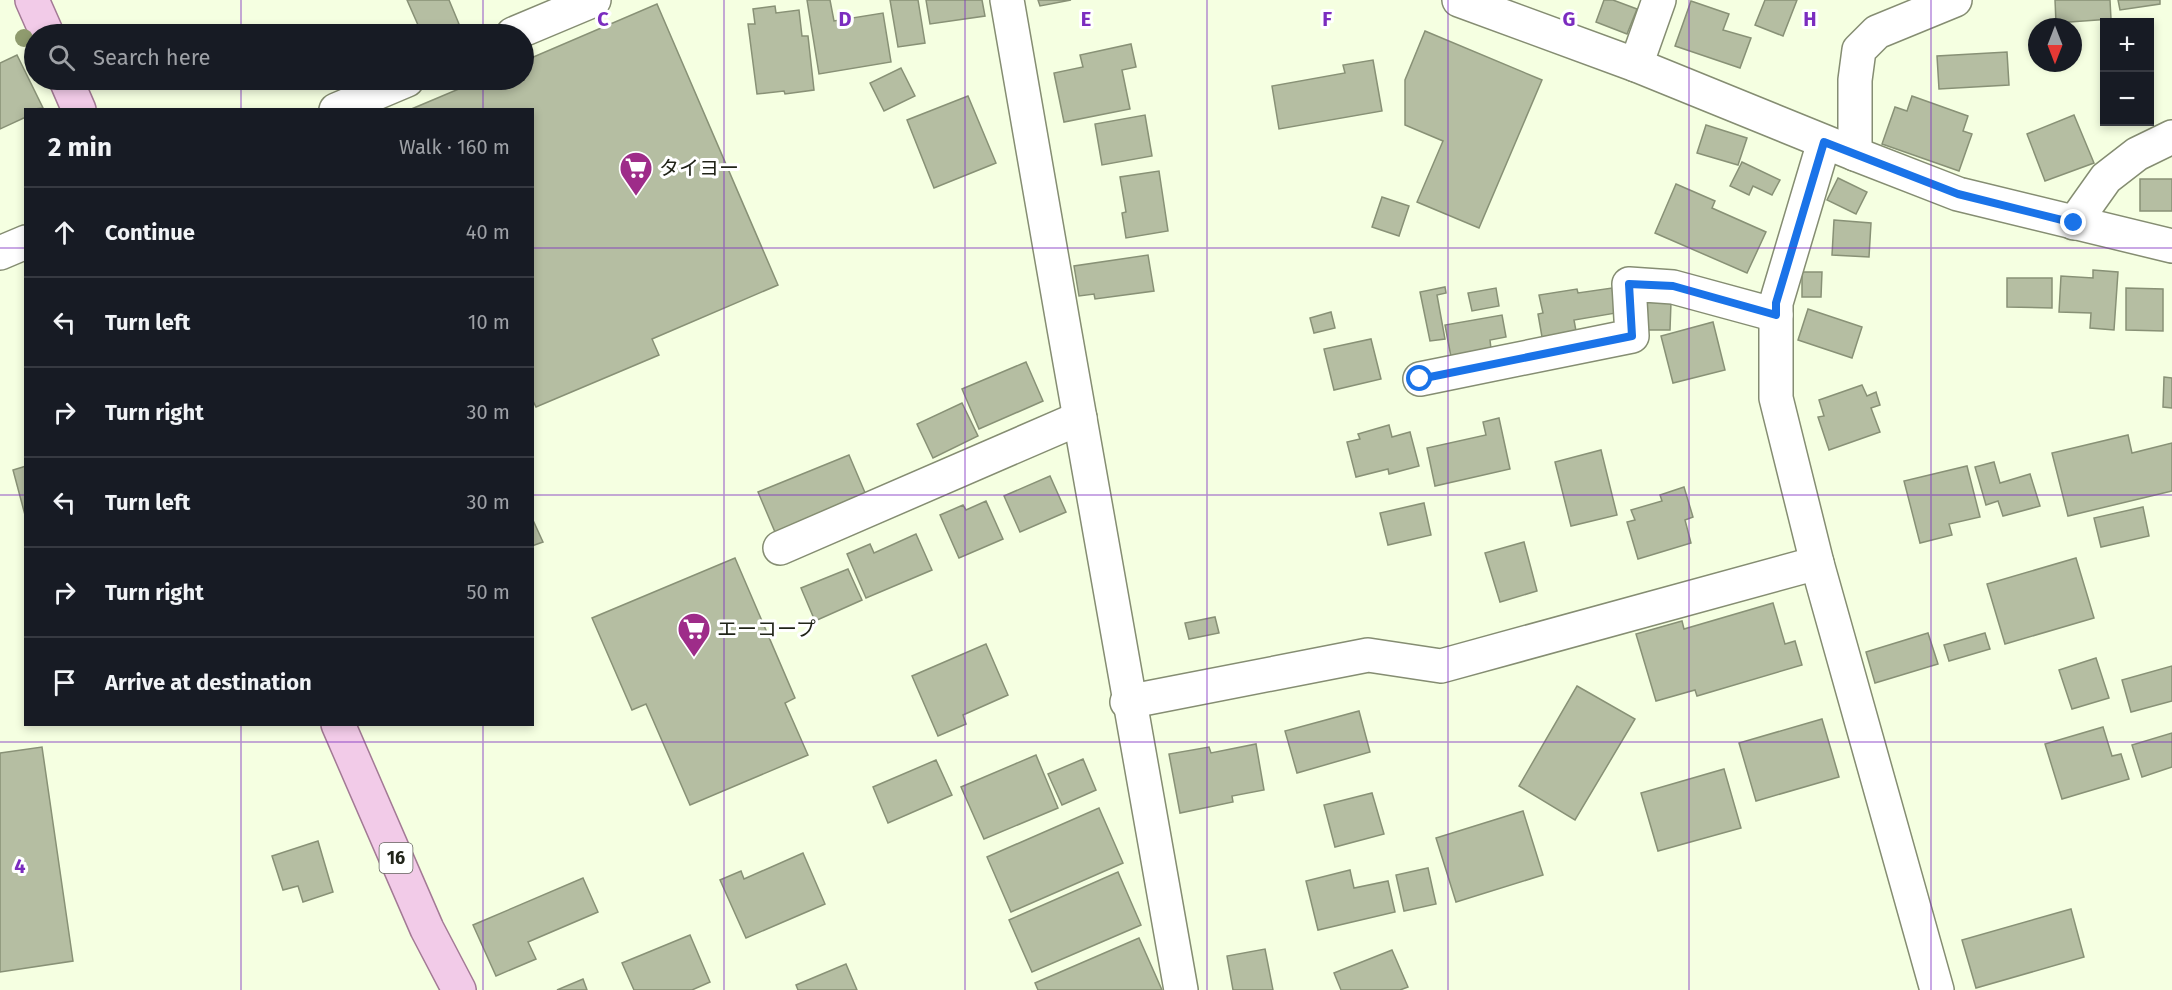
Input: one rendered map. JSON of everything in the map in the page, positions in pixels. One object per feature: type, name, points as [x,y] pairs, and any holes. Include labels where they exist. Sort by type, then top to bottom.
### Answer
[{"type":"main road","points":[[32,0],[43,24]]},
{"type":"main road","points":[[70,90],[78,108]]},
{"type":"main road","name":"16","points":[[339,726],[427,929],[459,990]]},
{"type":"street","points":[[534,25],[594,0]]},
{"type":"street","points":[[1007,0],[1180,990]]},
{"type":"street","points":[[1459,0],[1636,65],[1958,194],[2172,246]]},
{"type":"street","points":[[1636,65],[1659,0]]},
{"type":"street","points":[[1855,154],[1855,80],[1859,50],[1877,32],[1955,0]]},
{"type":"street","points":[[341,108],[383,90]]},
{"type":"street","points":[[2074,223],[2106,178],[2138,154],[2172,137]]},
{"type":"street","points":[[1824,142],[1776,303],[1776,398],[1817,563],[1937,990]]},
{"type":"street","points":[[0,253],[24,243]]},
{"type":"street","points":[[1420,379],[1632,336],[1629,284],[1673,286],[1776,315]]},
{"type":"street","points":[[780,548],[1080,418]]},
{"type":"street","points":[[1128,702],[1368,655],[1441,666],[1817,563]]},
{"type":"building","points":[[407,0],[449,0],[459,24],[418,24]]},
{"type":"building","points":[[807,0],[830,0],[834,21],[883,13],[891,62],[819,74]]},
{"type":"building","points":[[890,0],[918,0],[925,43],[898,47]]},
{"type":"building","points":[[926,0],[982,0],[985,16],[930,24]]},
{"type":"building","points":[[1038,0],[1071,0],[1040,6]]},
{"type":"building","points":[[1604,0],[1613,0],[1637,9],[1627,34],[1596,22]]},
{"type":"building","points":[[1765,0],[1797,0],[1783,36],[1755,25]]},
{"type":"building","points":[[2055,0],[2110,0],[2111,18],[2082,21],[2082,18],[2056,18]]},
{"type":"building","points":[[2118,0],[2160,0],[2160,4],[2120,10]]},
{"type":"building","points":[[1691,1],[1729,14],[1723,30],[1751,38],[1740,68],[1675,46]]},
{"type":"building","name":"タイヨー","points":[[657,4],[778,285],[652,339],[659,355],[536,407],[534,403],[534,108],[414,108],[456,90],[534,90],[534,57]]},
{"type":"building","points":[[775,6],[776,13],[799,10],[802,36],[808,36],[814,90],[785,94],[784,91],[757,94],[748,24],[755,24],[753,9]]},
{"type":"building","points":[[1425,31],[1542,80],[1479,228],[1417,202],[1443,141],[1405,125],[1405,80]]},
{"type":"building","points":[[1131,44],[1136,67],[1122,70],[1130,109],[1064,122],[1054,73],[1083,67],[1080,55]]},
{"type":"building","points":[[2007,52],[2009,85],[1939,89],[1937,56]]},
{"type":"building","points":[[17,55],[24,69],[24,90],[34,90],[43,108],[24,108],[24,118],[0,129],[0,63]]},
{"type":"building","points":[[1373,60],[1382,111],[1279,129],[1272,86],[1345,73],[1343,65]]},
{"type":"building","points":[[901,68],[915,96],[884,111],[870,83]]},
{"type":"building","points":[[968,96],[996,163],[934,188],[907,120]]},
{"type":"building","points":[[1912,96],[1968,116],[1963,131],[1972,134],[1959,171],[1882,144],[1895,107],[1907,111]]},
{"type":"building","points":[[1145,115],[1152,156],[1102,165],[1095,124]]},
{"type":"building","points":[[2074,115],[2094,163],[2045,181],[2027,134]]},
{"type":"building","points":[[1706,125],[1747,138],[1738,165],[1697,153]]},
{"type":"building","points":[[1742,162],[1780,180],[1772,195],[1753,186],[1749,195],[1730,186]]},
{"type":"building","points":[[1159,171],[1168,231],[1126,238],[1122,213],[1126,212],[1120,177]]},
{"type":"building","points":[[1838,178],[1867,192],[1856,214],[1827,200]]},
{"type":"building","points":[[2140,179],[2172,179],[2172,211],[2140,211]]},
{"type":"building","points":[[1676,184],[1715,201],[1712,208],[1766,232],[1747,273],[1655,233]]},
{"type":"building","points":[[1382,197],[1409,206],[1399,236],[1372,227]]},
{"type":"building","points":[[1834,220],[1871,223],[1869,257],[1832,255]]},
{"type":"building","points":[[1148,255],[1154,291],[1095,299],[1094,294],[1079,296],[1074,266]]},
{"type":"building","points":[[2093,270],[2118,272],[2114,330],[2090,328],[2091,313],[2059,312],[2061,276],[2093,278]]},
{"type":"building","points":[[1802,272],[1822,272],[1821,297],[1802,297]]},
{"type":"building","points":[[2007,278],[2052,278],[2052,308],[2007,307]]},
{"type":"building","points":[[1445,287],[1446,293],[1437,295],[1445,339],[1430,341],[1420,292]]},
{"type":"building","points":[[1496,288],[1499,306],[1472,311],[1468,293]]},
{"type":"building","points":[[1612,288],[1616,313],[1574,320],[1576,331],[1542,337],[1538,314],[1543,313],[1539,295],[1577,289],[1578,293]]},
{"type":"building","points":[[2126,288],[2163,289],[2163,331],[2126,330]]},
{"type":"building","points":[[1642,302],[1671,302],[1670,330],[1642,330]]},
{"type":"building","points":[[1808,309],[1862,327],[1852,358],[1798,340]]},
{"type":"building","points":[[1331,312],[1335,328],[1314,333],[1310,318]]},
{"type":"building","points":[[1502,315],[1506,337],[1490,340],[1491,349],[1451,357],[1445,325]]},
{"type":"building","points":[[1713,322],[1725,370],[1673,383],[1661,336]]},
{"type":"building","points":[[1371,339],[1381,379],[1334,390],[1324,349]]},
{"type":"building","points":[[1026,362],[1043,401],[979,429],[962,389]]},
{"type":"building","points":[[2164,377],[2172,378],[2172,408],[2163,407]]},
{"type":"building","points":[[1862,385],[1867,396],[1876,392],[1880,405],[1871,408],[1880,432],[1829,450],[1818,417],[1824,416],[1819,400]]},
{"type":"building","points":[[962,403],[978,436],[933,458],[917,424]]},
{"type":"building","points":[[1499,418],[1510,469],[1435,486],[1427,448],[1486,435],[1483,422]]},
{"type":"building","points":[[1389,425],[1392,437],[1410,432],[1419,466],[1389,474],[1388,469],[1356,477],[1347,442],[1360,439],[1358,434]]},
{"type":"building","points":[[2128,435],[2132,453],[2172,443],[2172,491],[2068,516],[2052,453]]},
{"type":"building","points":[[1601,450],[1617,515],[1571,526],[1555,462]]},
{"type":"building","points":[[849,455],[866,495],[775,532],[758,492]]},
{"type":"building","points":[[1994,462],[2000,483],[2030,474],[2040,506],[2003,516],[1998,501],[1986,505],[1975,467]]},
{"type":"building","points":[[1967,466],[1980,517],[1949,524],[1952,535],[1920,543],[1904,481]]},
{"type":"building","points":[[24,467],[24,511],[13,470]]},
{"type":"building","points":[[1050,476],[1066,512],[1020,532],[1004,496]]},
{"type":"building","points":[[1684,487],[1693,517],[1685,520],[1691,543],[1638,559],[1627,522],[1635,520],[1631,510],[1662,501],[1660,495]]},
{"type":"building","points":[[986,501],[1003,539],[959,558],[940,515],[963,505],[966,510]]},
{"type":"building","points":[[1424,503],[1431,535],[1388,545],[1380,513]]},
{"type":"building","points":[[2143,507],[2149,536],[2101,547],[2094,518]]},
{"type":"building","points":[[534,522],[543,542],[534,545]]},
{"type":"building","points":[[916,534],[932,570],[866,598],[847,554],[870,544],[874,553]]},
{"type":"building","points":[[1524,542],[1537,591],[1500,602],[1485,553]]},
{"type":"building","name":"エーコープ","points":[[735,558],[795,698],[785,703],[808,755],[690,805],[646,704],[632,710],[592,618]]},
{"type":"building","points":[[2076,558],[2094,618],[2005,644],[1987,584]]},
{"type":"building","points":[[848,569],[862,600],[815,621],[801,588]]},
{"type":"building","points":[[1773,603],[1785,644],[1795,641],[1802,665],[1697,696],[1695,690],[1656,701],[1636,634],[1682,621],[1684,629]]},
{"type":"building","points":[[1215,617],[1219,633],[1189,639],[1185,623]]},
{"type":"building","points":[[1928,633],[1938,664],[1875,683],[1866,652]]},
{"type":"building","points":[[1985,633],[1990,649],[1949,661],[1944,645]]},
{"type":"building","points":[[986,644],[1008,695],[963,715],[966,724],[938,736],[912,676]]},
{"type":"building","points":[[2096,658],[2109,698],[2072,709],[2059,670]]},
{"type":"building","points":[[2172,666],[2172,701],[2131,712],[2122,680]]},
{"type":"building","points":[[1577,686],[1635,719],[1575,820],[1519,786]]},
{"type":"building","points":[[1359,711],[1370,752],[1297,773],[1285,731]]},
{"type":"building","points":[[1822,719],[1839,777],[1756,801],[1739,743]]},
{"type":"building","points":[[2103,727],[2112,756],[2121,754],[2129,779],[2062,799],[2045,744]]},
{"type":"building","points":[[2172,733],[2172,767],[2142,777],[2132,745]]},
{"type":"building","points":[[1256,744],[1264,790],[1232,796],[1233,802],[1180,813],[1169,754],[1209,747],[1211,753]]},
{"type":"building","points":[[42,747],[73,961],[0,972],[0,753]]},
{"type":"building","points":[[1036,755],[1058,808],[984,839],[961,787]]},
{"type":"building","points":[[1083,759],[1096,790],[1062,805],[1048,774]]},
{"type":"building","points":[[936,760],[952,795],[888,823],[873,787]]},
{"type":"building","points":[[1724,769],[1741,828],[1658,851],[1641,793]]},
{"type":"building","points":[[1372,793],[1384,834],[1335,847],[1324,805]]},
{"type":"building","points":[[1099,808],[1123,863],[1011,912],[987,857]]},
{"type":"building","points":[[1523,811],[1543,875],[1456,902],[1436,838]]},
{"type":"building","points":[[318,841],[333,892],[303,902],[298,886],[283,890],[272,856]]},
{"type":"building","points":[[803,853],[825,904],[746,938],[720,880],[741,871],[744,879]]},
{"type":"building","points":[[1428,868],[1436,904],[1404,911],[1396,875]]},
{"type":"building","points":[[1350,870],[1354,888],[1388,881],[1395,912],[1318,930],[1306,881]]},
{"type":"building","points":[[1118,872],[1141,925],[1032,972],[1009,920]]},
{"type":"building","points":[[583,878],[598,912],[528,942],[536,959],[496,976],[473,925]]},
{"type":"building","points":[[2071,909],[2084,957],[1976,988],[1962,940]]},
{"type":"building","points":[[690,935],[710,982],[692,990],[634,990],[622,963]]},
{"type":"building","points":[[1139,938],[1162,990],[1038,990],[1035,983]]},
{"type":"building","points":[[1265,949],[1273,990],[1233,990],[1227,956]]},
{"type":"building","points":[[1392,950],[1408,987],[1400,990],[1341,990],[1334,973]]},
{"type":"building","points":[[846,964],[857,990],[798,990],[796,985]]},
{"type":"building","points":[[583,979],[587,990],[557,990]]},
{"type":"place","name":"タイヨー","points":[[636,197]]},
{"type":"place","name":"エーコープ","points":[[694,658]]},
{"type":"route","points":[[1420,379],[1632,336],[1629,284],[1673,286],[1776,315],[1776,303],[1824,142],[1958,194],[2074,223]]}]
